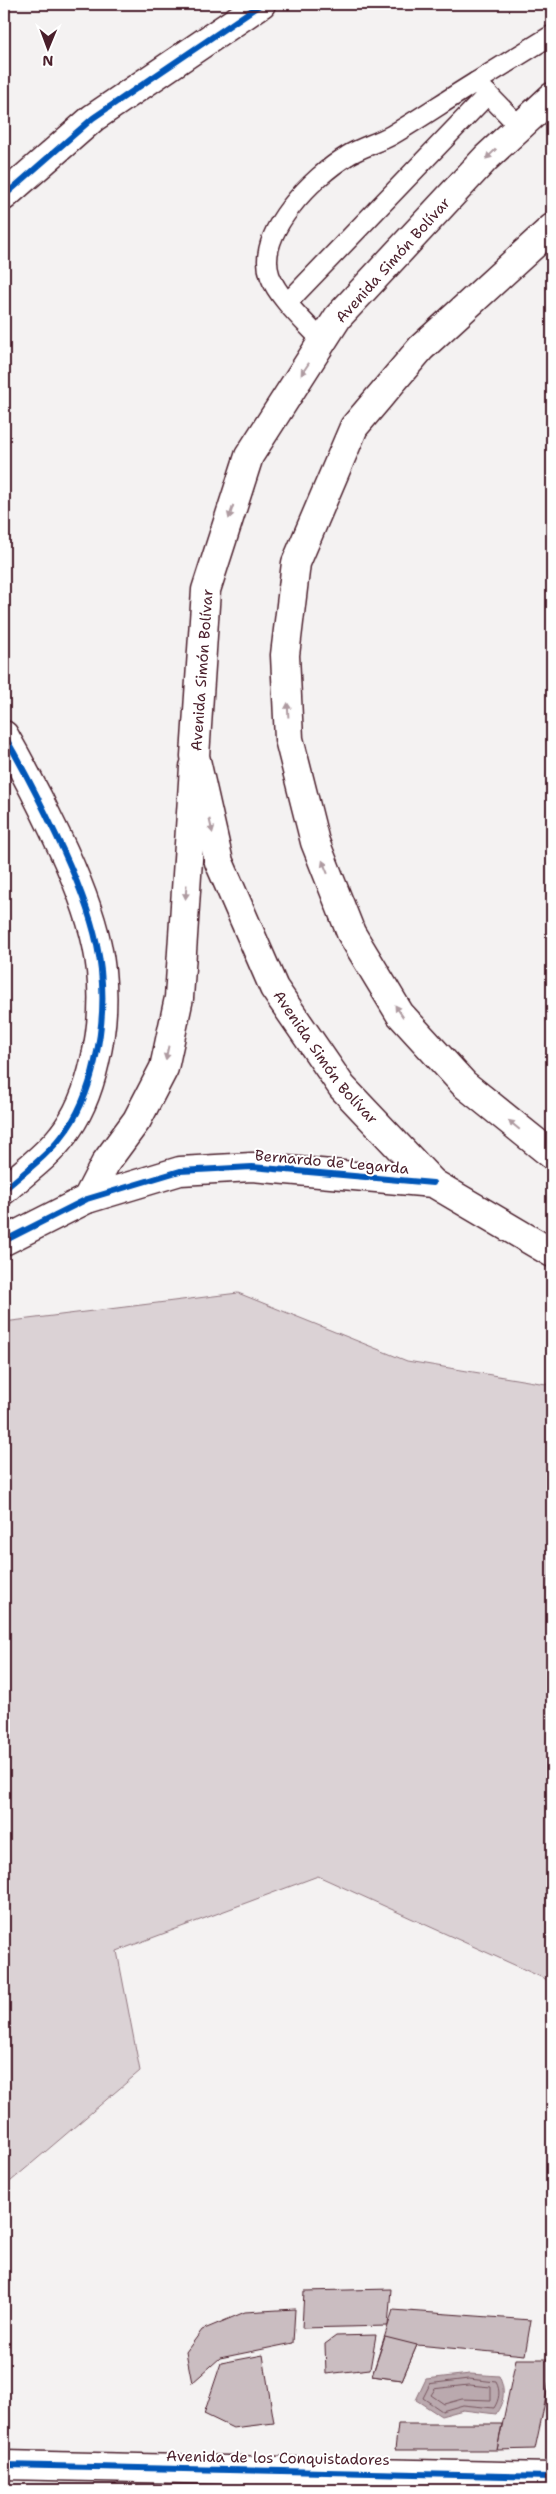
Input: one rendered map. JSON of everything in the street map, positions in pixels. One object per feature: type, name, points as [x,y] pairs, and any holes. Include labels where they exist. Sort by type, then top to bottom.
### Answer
[{"type":"main road","points":[[4,196],[93,118],[260,4]]},
{"type":"main road","name":"Avenida Simón Bolívar","points":[[552,97],[479,165],[338,317],[249,456],[206,590],[195,756],[219,862],[274,988],[342,1087],[433,1183],[552,1252]]},
{"type":"main road","points":[[552,228],[421,348],[354,427],[296,562],[285,655],[289,739],[315,842],[352,933],[400,1014],[464,1084],[552,1155]]},
{"type":"main road","points":[[4,735],[27,774],[80,884],[96,934],[104,987],[99,1043],[88,1092],[62,1136],[4,1190]]},
{"type":"main road","points":[[87,1198],[106,1162],[138,1120],[164,1068],[179,998],[195,756]]},
{"type":"main road","name":"Bernardo de Legarda","points":[[6,1236],[87,1198],[180,1171],[252,1167],[433,1183]]},
{"type":"main road","name":"Avenida de los Conquistadores","points":[[4,2465],[552,2477]]},
{"type":"lane","points":[[288,302],[482,88],[545,38],[552,36]]},
{"type":"lane","points":[[482,88],[519,126]]},
{"type":"lane","points":[[322,342],[288,302],[270,275],[267,252],[282,218],[315,179],[348,155],[390,136],[482,88]]},
{"type":"shaded area","points":[[238,1293],[407,1361],[552,1385],[552,1982],[318,1876],[117,1951],[140,2071],[4,2187],[4,1322]]},
{"type":"water","points":[[470,2374],[499,2376],[503,2386],[503,2396],[496,2414],[463,2410],[441,2416],[416,2400],[426,2379]]},
{"type":"building","points":[[391,2289],[388,2326],[302,2328],[304,2291]]},
{"type":"building","points":[[295,2309],[293,2343],[220,2358],[192,2383],[186,2352],[202,2330],[245,2312]]},
{"type":"building","points":[[393,2310],[531,2320],[525,2355],[417,2345],[402,2380],[372,2376]]},
{"type":"building","points":[[376,2335],[370,2369],[326,2374],[325,2344],[336,2336]]},
{"type":"building","points":[[385,2337],[417,2345],[402,2380],[372,2376]]},
{"type":"building","points":[[263,2355],[274,2423],[233,2428],[204,2414],[221,2363]]},
{"type":"building","points":[[516,2359],[552,2359],[552,2369],[535,2449],[497,2450]]},
{"type":"building","points":[[398,2424],[502,2424],[497,2450],[395,2450]]},
{"type":"cycle path","points":[[4,196],[93,118],[261,4]]},
{"type":"cycle path","points":[[4,735],[44,810],[81,891],[97,945],[103,1000],[101,1030],[95,1061],[87,1091],[79,1110],[56,1143],[4,1190]]},
{"type":"cycle path","points":[[4,1241],[87,1199],[180,1171],[252,1167],[433,1183]]},
{"type":"cycle path","points":[[4,2465],[552,2477]]}]
